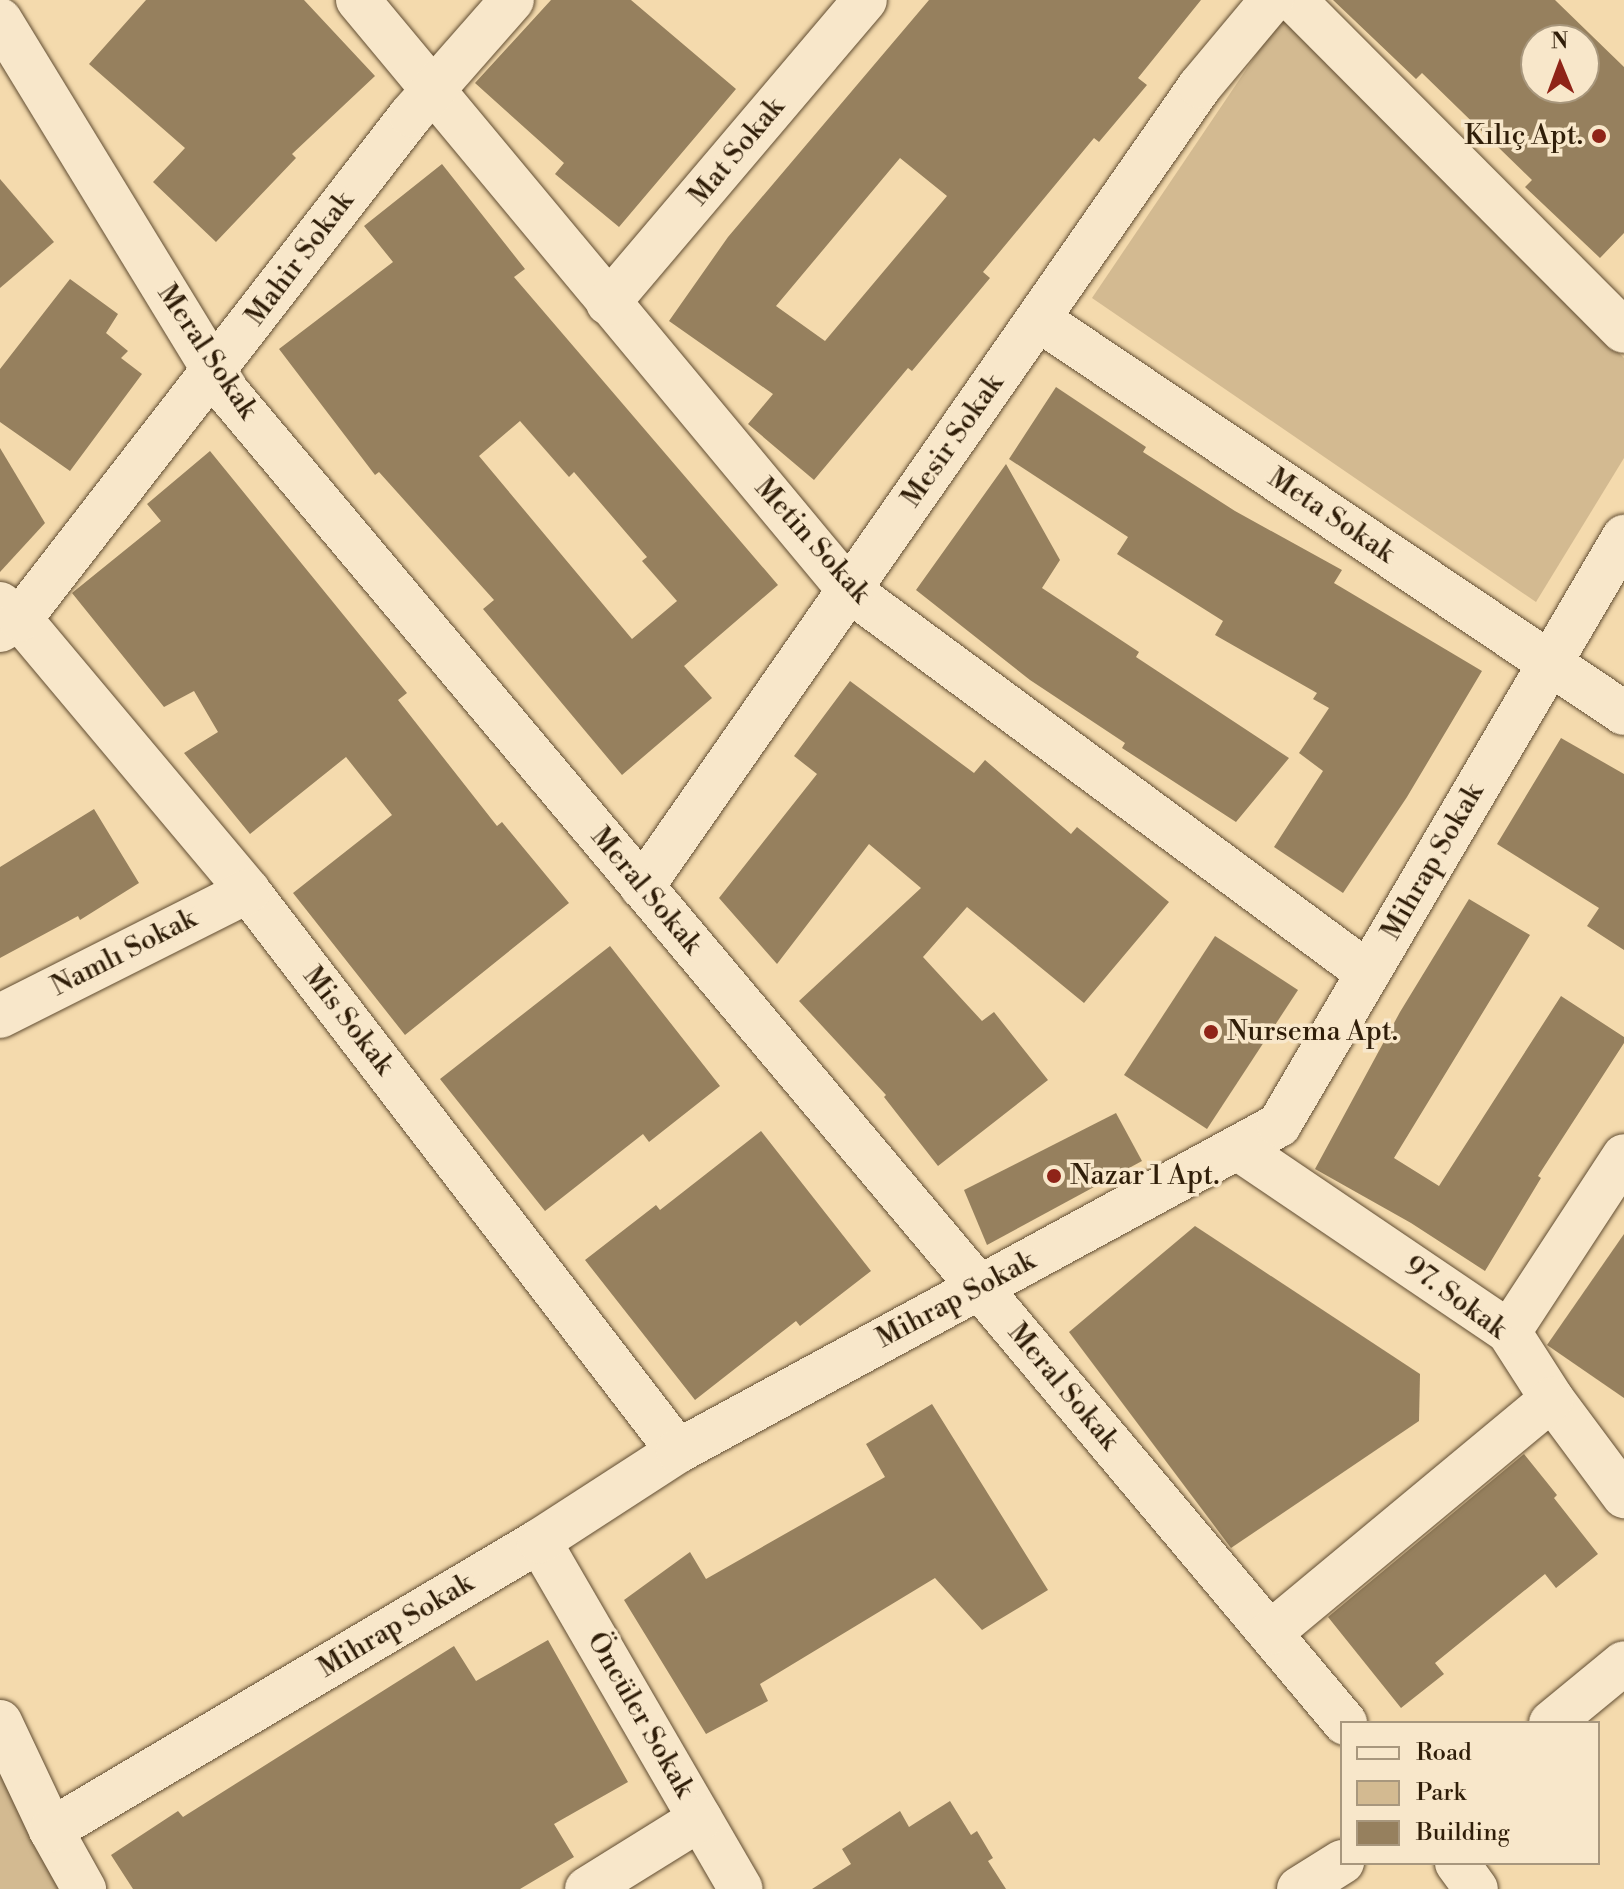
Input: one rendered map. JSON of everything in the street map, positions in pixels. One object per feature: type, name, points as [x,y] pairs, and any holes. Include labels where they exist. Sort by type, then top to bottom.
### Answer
[{"type":"street","name":"Metin Sokak","points":[[358,0],[431,92],[849,590],[1368,973]]},
{"type":"street","name":"Mahir Sokak","points":[[7,618],[215,371],[431,92],[512,0]]},
{"type":"street","name":"Mat Sokak","points":[[608,303],[865,0]]},
{"type":"street","name":"Mesir Sokak","points":[[642,887],[1200,86],[1272,0]]},
{"type":"street","points":[[1294,0],[1624,331]]},
{"type":"street","name":"Meral Sokak","points":[[0,20],[228,393],[1343,1721]]},
{"type":"street","name":"Meta Sokak","points":[[1038,319],[1624,713]]},
{"type":"street","name":"Mihrap Sokak","points":[[51,1830],[539,1541],[678,1451],[1279,1125],[1624,537]]},
{"type":"street","name":"Mis Sokak","points":[[7,618],[248,891],[678,1451]]},
{"type":"street","name":"Namlı Sokak","points":[[0,1016],[248,891]]},
{"type":"street","name":"97. Sokak","points":[[1239,1149],[1509,1332],[1552,1399],[1624,1496]]},
{"type":"street","points":[[1509,1332],[1624,1156]]},
{"type":"street","points":[[1270,1633],[1552,1399]]},
{"type":"street","name":"Öncüler Sokak","points":[[539,1541],[741,1889]]},
{"type":"street","points":[[1553,1721],[1624,1663]]},
{"type":"street","points":[[0,1722],[51,1830],[84,1889]]},
{"type":"street","points":[[587,1889],[700,1819]]},
{"type":"street","points":[[1299,1889],[1340,1863]]},
{"type":"street","points":[[1458,1865],[1476,1889]]},
{"type":"green space","points":[[1285,12],[1624,358],[1624,458],[1536,602],[1092,298]]},
{"type":"green space","points":[[0,1774],[63,1889],[0,1889]]},
{"type":"building","points":[[146,0],[304,0],[375,76],[292,154],[296,158],[216,242],[153,182],[185,148],[89,64]]},
{"type":"building","points":[[551,0],[631,0],[736,89],[619,227],[555,174],[564,163],[475,83]]},
{"type":"building","points":[[929,0],[1201,0],[1138,78],[1147,85],[1099,142],[1094,138],[983,272],[990,278],[912,371],[908,368],[814,480],[748,424],[773,394],[669,321],[728,237]],"holes":[[[900,158],[947,196],[825,341],[776,306]]]},
{"type":"building","points":[[1333,0],[1555,0],[1580,24],[1520,24],[1520,104],[1600,104],[1600,44],[1624,67],[1624,233],[1600,258],[1525,187],[1532,180],[1422,73],[1416,79]]},
{"type":"building","points":[[442,164],[525,269],[514,277],[778,585],[684,666],[712,698],[622,775],[483,609],[494,600],[379,472],[375,475],[279,349],[393,262],[364,226]],"holes":[[[520,421],[569,477],[574,472],[647,557],[642,561],[677,601],[632,639],[479,456]]]},
{"type":"building","points":[[0,179],[54,242],[0,288]]},
{"type":"building","points":[[70,279],[118,314],[106,333],[128,351],[121,358],[142,374],[70,471],[0,422],[0,369]]},
{"type":"building","points":[[1056,387],[1146,447],[1143,452],[1235,511],[1342,570],[1334,583],[1482,671],[1407,797],[1343,893],[1274,847],[1323,771],[1299,753],[1329,708],[1313,699],[1317,693],[1215,635],[1223,621],[1117,554],[1128,537],[1009,459]]},
{"type":"building","points":[[0,448],[45,523],[0,572]]},
{"type":"building","points":[[210,451],[407,693],[398,700],[497,826],[502,822],[569,903],[405,1035],[293,893],[392,815],[346,757],[250,834],[184,753],[218,732],[194,691],[164,707],[72,593],[161,521],[147,504]]},
{"type":"building","points":[[1006,464],[1060,560],[1042,588],[1139,652],[1136,657],[1289,758],[1236,822],[1122,748],[1125,743],[1030,680],[916,590]]},
{"type":"building","points":[[850,681],[974,773],[985,760],[1071,834],[1077,827],[1169,902],[1084,1003],[967,907],[923,957],[982,1021],[994,1012],[1048,1080],[938,1166],[884,1097],[886,1095],[799,1001],[921,888],[869,844],[777,964],[719,898],[817,774],[794,756]]},
{"type":"building","points":[[1561,738],[1624,774],[1624,950],[1587,926],[1599,908],[1497,844]]},
{"type":"building","points":[[94,809],[139,883],[80,920],[78,916],[0,958],[0,867]]},
{"type":"building","points":[[1469,899],[1530,935],[1394,1158],[1439,1186],[1561,996],[1624,1037],[1624,1043],[1538,1176],[1541,1178],[1485,1271],[1411,1223],[1315,1169],[1400,1012]]},
{"type":"building","name":"Nursema Apt.","points":[[1215,936],[1298,990],[1207,1129],[1124,1075]]},
{"type":"building","points":[[610,946],[720,1086],[649,1142],[643,1134],[545,1211],[440,1079]]},
{"type":"building","name":"Nazar 1 Apt.","points":[[1116,1113],[1142,1161],[987,1245],[964,1190]]},
{"type":"building","points":[[761,1131],[871,1271],[800,1326],[796,1321],[695,1400],[585,1260],[656,1205],[660,1210]]},
{"type":"building","points":[[1195,1226],[1420,1374],[1419,1421],[1231,1548],[1069,1332]]},
{"type":"building","points":[[1624,1234],[1624,1398],[1547,1345]]},
{"type":"building","points":[[932,1404],[1048,1590],[982,1630],[935,1578],[760,1684],[768,1701],[706,1734],[624,1600],[690,1552],[706,1579],[885,1477],[866,1444]]},
{"type":"building","points":[[1524,1454],[1598,1554],[1556,1588],[1545,1574],[1435,1663],[1444,1674],[1401,1708],[1328,1617]]},
{"type":"building","points":[[548,1640],[628,1782],[554,1824],[574,1857],[520,1889],[133,1889],[111,1855],[178,1811],[183,1817],[454,1646],[476,1681]]},
{"type":"building","points":[[950,1801],[971,1835],[977,1831],[993,1858],[988,1861],[1006,1889],[812,1889],[851,1864],[842,1849],[900,1811],[909,1827]]},
{"type":"place","name":"Kılıç Apt.","points":[[1599,136]]},
{"type":"place","name":"Nursema Apt.","points":[[1211,1032]]},
{"type":"place","name":"Nazar 1 Apt.","points":[[1054,1176]]}]
